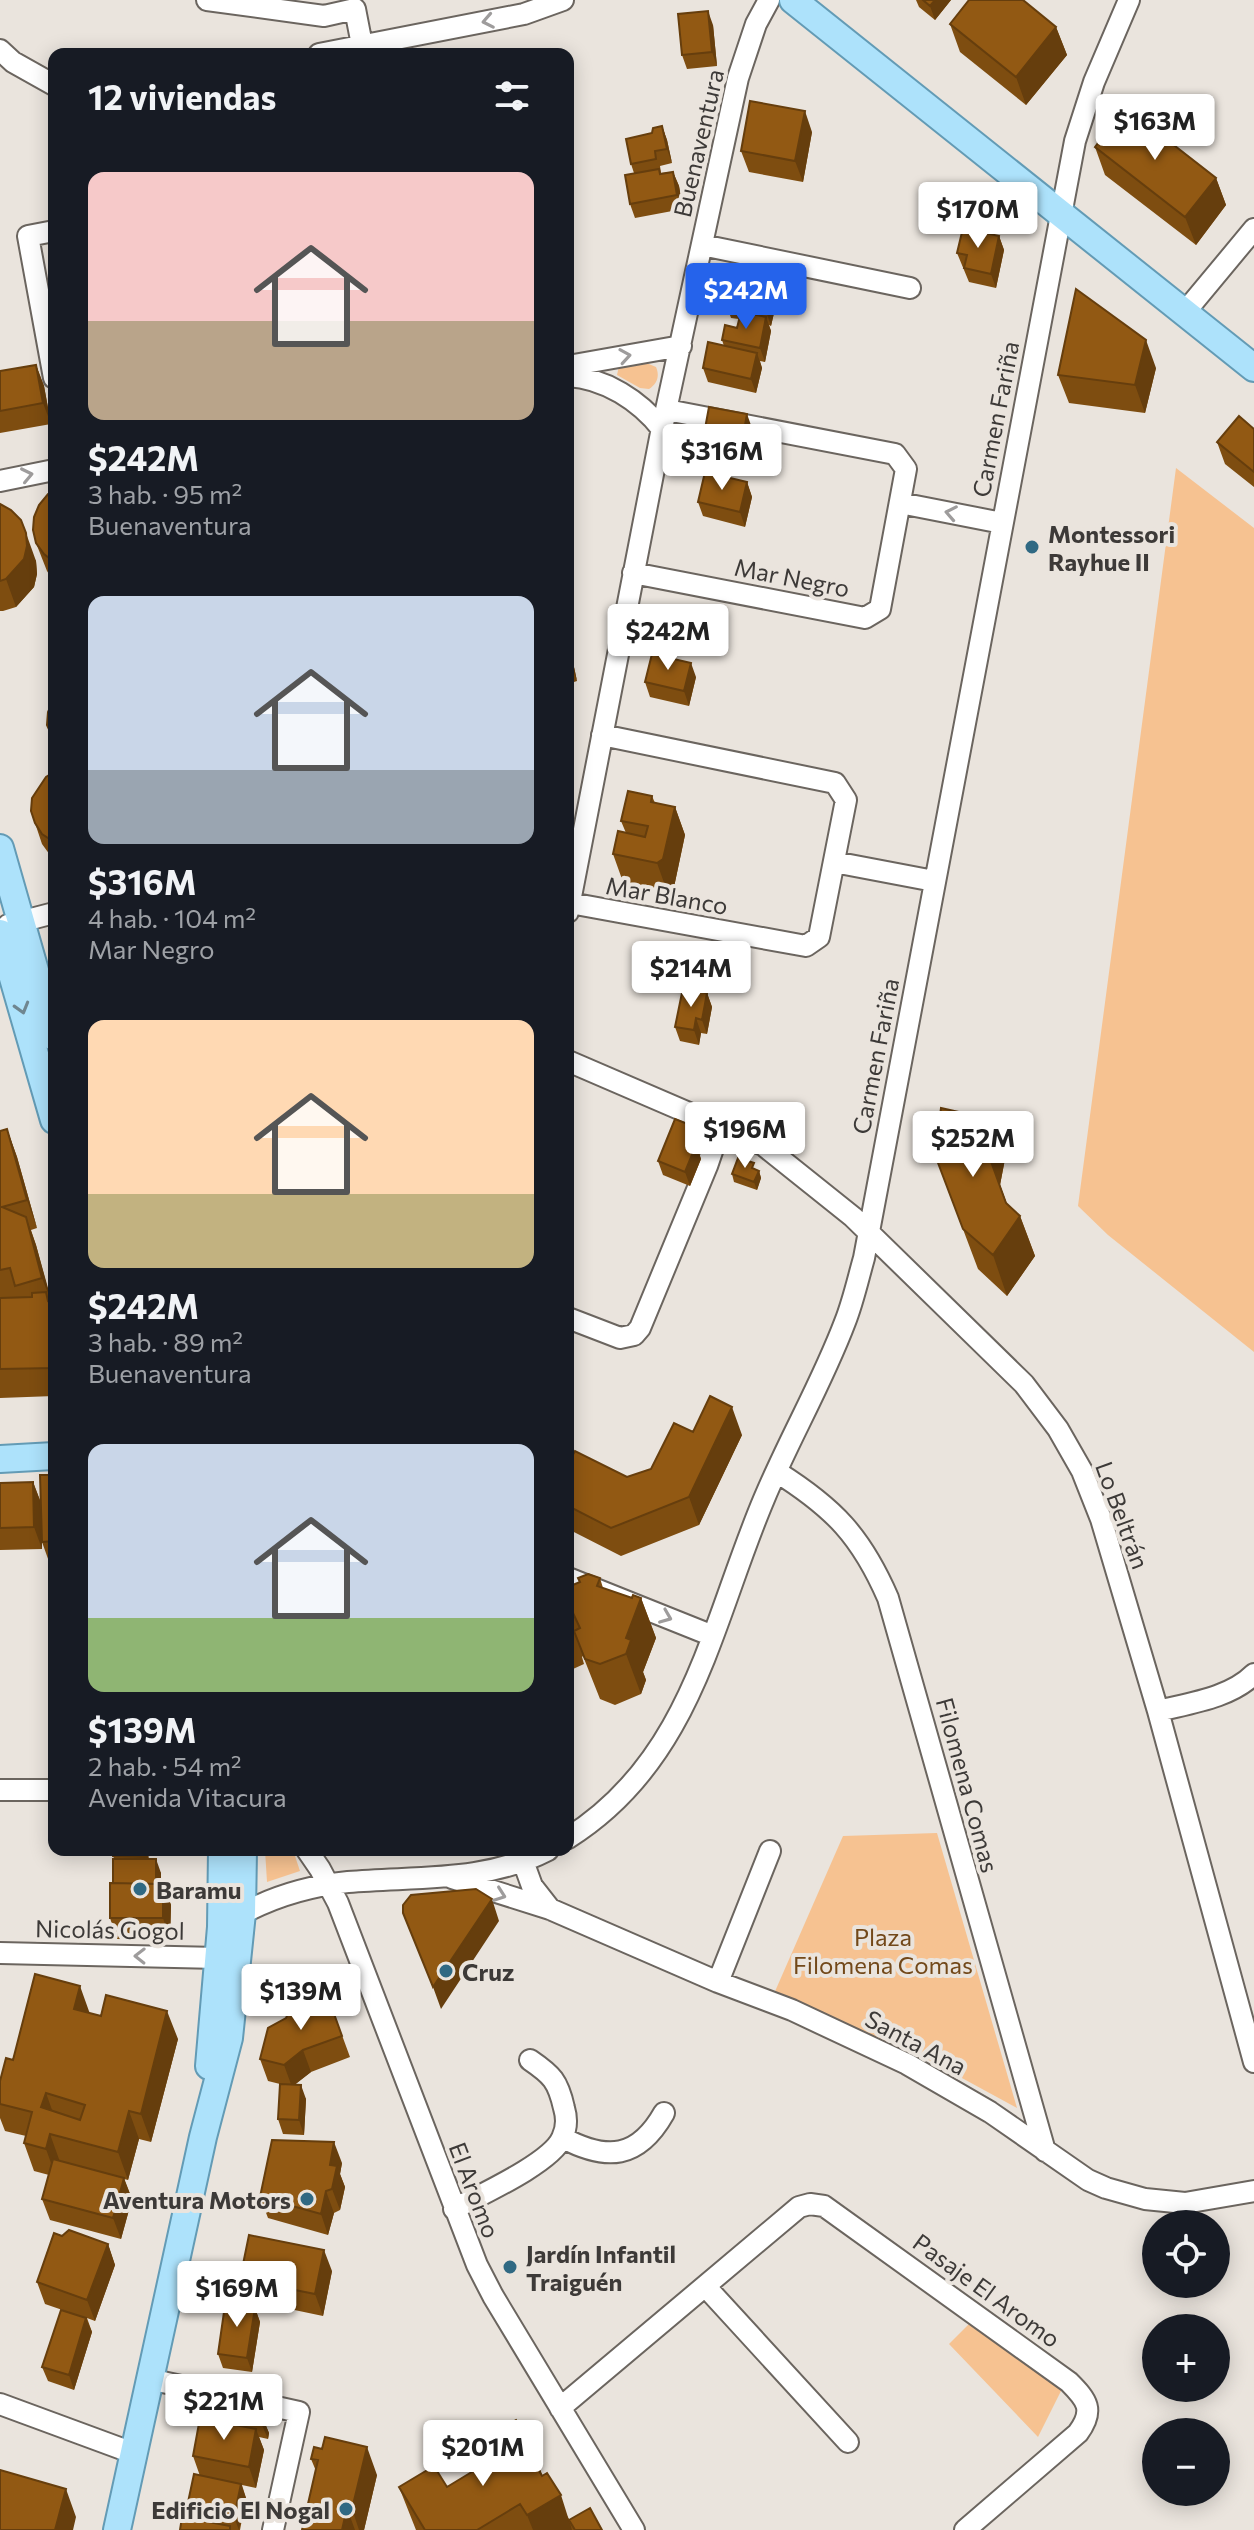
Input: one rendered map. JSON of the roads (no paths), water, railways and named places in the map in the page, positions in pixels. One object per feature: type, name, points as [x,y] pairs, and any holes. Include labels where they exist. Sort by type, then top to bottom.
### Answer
[{"type":"main road","points":[[793,0],[1254,368]]},
{"type":"main road","points":[[0,848],[7,927],[48,1095]]},
{"type":"main road","points":[[7,927],[48,1023]]},
{"type":"main road","points":[[0,1459],[48,1456]]},
{"type":"main road","points":[[203,2137],[218,1958],[232,1920],[223,1856]]},
{"type":"main road","points":[[117,2530],[203,2137],[229,2038],[232,1920],[242,1856]]},
{"type":"street","points":[[207,0],[324,16],[358,5],[362,45]]},
{"type":"street","points":[[348,48],[524,14],[563,0]]},
{"type":"street","name":"Buenaventura","points":[[574,882],[633,573],[738,78],[756,24],[769,0]]},
{"type":"street","name":"Carmen Fariña","points":[[574,1834],[605,1811],[651,1762],[679,1717],[750,1534],[845,1321],[869,1233],[1060,213],[1082,113],[1129,0]]},
{"type":"street","points":[[4,63],[48,82]]},
{"type":"street","points":[[1185,312],[1254,229]]},
{"type":"street","points":[[48,232],[28,236],[48,345]]},
{"type":"street","points":[[702,245],[910,288]]},
{"type":"street","points":[[574,365],[681,346]]},
{"type":"street","points":[[574,377],[604,385],[665,419]]},
{"type":"street","name":"Mar Negro","points":[[633,573],[865,618],[880,609],[906,469],[895,454],[665,419]]},
{"type":"street","points":[[0,481],[48,471]]},
{"type":"street","points":[[900,503],[1002,523]]},
{"type":"street","name":"Mar Blanco","points":[[574,909],[806,946],[819,937],[846,800],[835,783],[602,735]]},
{"type":"street","points":[[834,862],[934,881]]},
{"type":"street","points":[[7,927],[48,915]]},
{"type":"street","name":"Lo Beltrán","points":[[574,1064],[763,1145],[853,1217],[1024,1384],[1058,1429],[1082,1471],[1101,1519],[1246,2004],[1254,2062]]},
{"type":"street","points":[[574,1320],[620,1338],[634,1335],[640,1328],[721,1125]]},
{"type":"street","name":"Filomena Comas","points":[[777,1472],[810,1493],[849,1529],[871,1560],[888,1598],[1045,2151]]},
{"type":"street","points":[[574,1580],[713,1636]]},
{"type":"street","points":[[1158,1711],[1217,1696],[1235,1689],[1254,1674]]},
{"type":"street","points":[[0,1790],[48,1790]]},
{"type":"street","points":[[718,1982],[770,1851]]},
{"type":"street","name":"El Aromo","points":[[311,1856],[329,1885],[412,2093],[454,2209],[493,2296],[634,2530]]},
{"type":"street","points":[[232,1920],[290,1894],[329,1885],[452,1878],[491,1871],[530,1856]]},
{"type":"street","points":[[533,1856],[532,1886],[550,1909]]},
{"type":"street","name":"Santa Ana","points":[[452,1878],[550,1909],[718,1982],[792,2010],[907,2064],[990,2112],[1088,2180],[1145,2199],[1185,2203],[1254,2191]]},
{"type":"street","name":"Nicolás Gogol","points":[[0,1953],[218,1958]]},
{"type":"street","points":[[454,2209],[541,2160],[563,2138],[567,2120],[559,2085],[530,2060]]},
{"type":"street","points":[[563,2138],[595,2152],[620,2153],[636,2147],[653,2132],[664,2113]]},
{"type":"street","name":"Pasaje El Aromo","points":[[560,2408],[799,2207],[810,2204],[824,2206],[1069,2382],[1087,2404],[1085,2423],[1078,2433],[965,2530]]},
{"type":"street","points":[[705,2286],[848,2442]]},
{"type":"street","points":[[149,2379],[299,2412],[273,2530]]},
{"type":"street","points":[[0,2404],[133,2453]]},
{"type":"place","name":"Montessori Rayhue II","points":[[1032,547]]},
{"type":"place","name":"Baramu","points":[[140,1889]]},
{"type":"place","name":"Cruz","points":[[446,1971]]},
{"type":"place","name":"Aventura Motors","points":[[307,2199]]},
{"type":"place","name":"Jardín Infantil Traiguén","points":[[510,2267]]},
{"type":"place","name":"Edificio El Nogal","points":[[346,2509]]},
{"type":"park label","name":"Plaza Filomena Comas","points":[[883,1950]]}]
